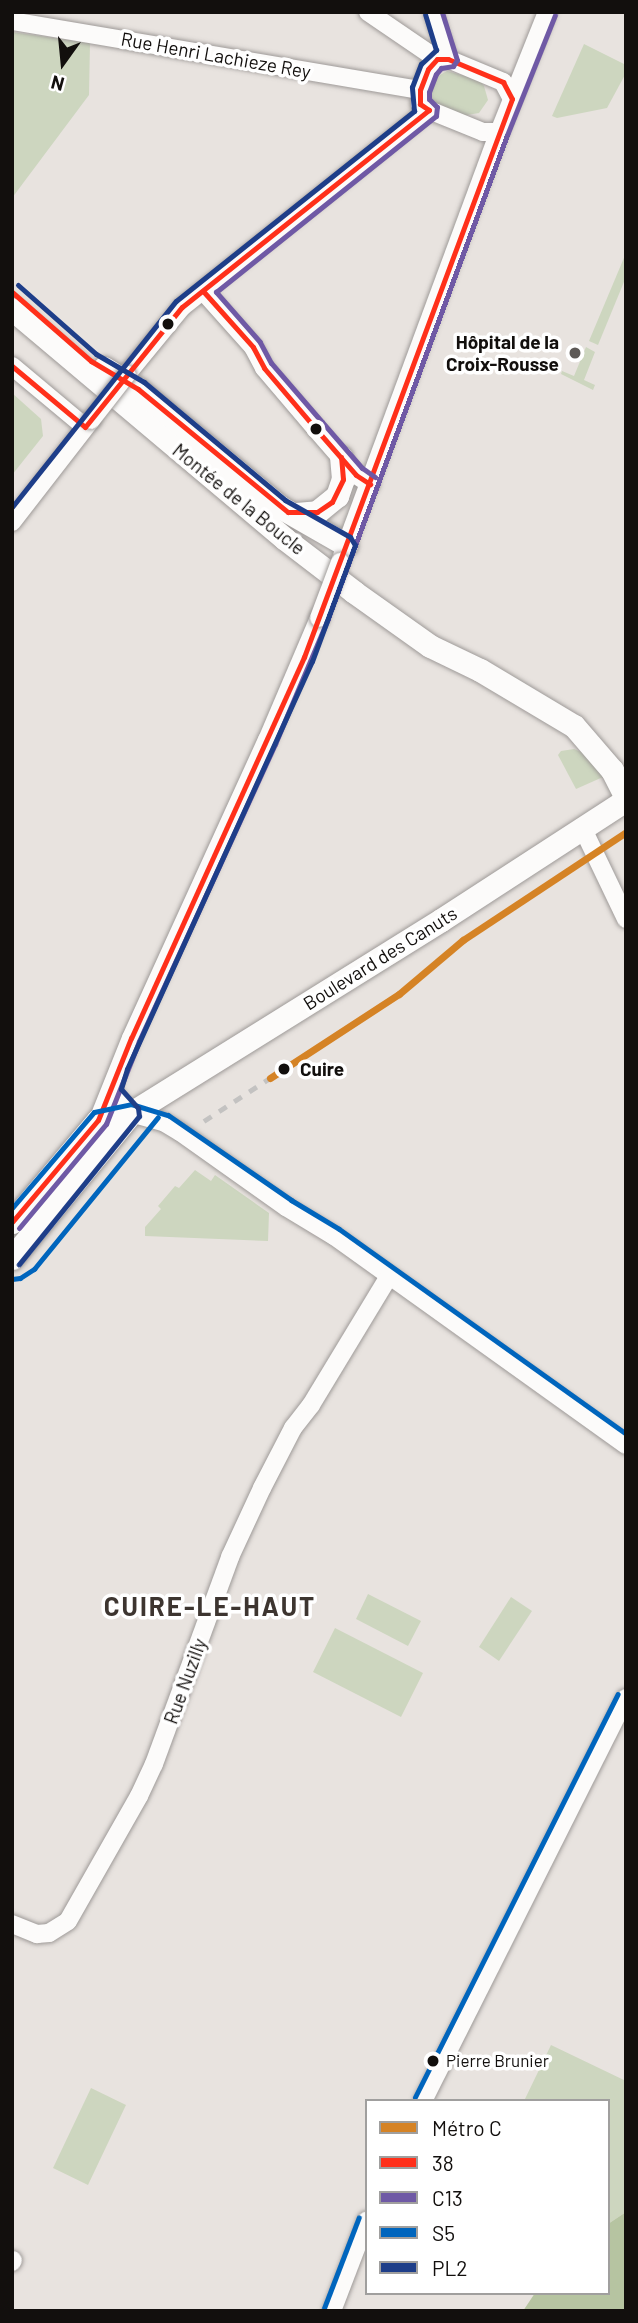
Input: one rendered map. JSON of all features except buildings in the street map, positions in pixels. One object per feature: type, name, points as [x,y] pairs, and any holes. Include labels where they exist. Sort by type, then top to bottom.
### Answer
[{"type":"main road","name":"Montée de la Boucle","points":[[12,292],[293,535],[480,670],[574,726],[612,770],[626,798]]},
{"type":"main road","name":"Montée de la Boucle","points":[[12,309],[285,539],[430,646],[480,670]]},
{"type":"main road","points":[[91,361],[138,389],[280,507],[296,514],[343,554]]},
{"type":"main road","points":[[296,514],[317,512],[332,502],[343,478],[341,457]]},
{"type":"main road","name":"Boulevard des Canuts","points":[[131,1113],[441,920],[626,798]]},
{"type":"main road","points":[[12,1222],[98,1120],[131,1113]]},
{"type":"main road","points":[[12,1258],[109,1144],[131,1113]]},
{"type":"street","points":[[368,12],[442,59],[503,82],[512,99]]},
{"type":"street","points":[[433,12],[442,59]]},
{"type":"street","points":[[98,1120],[131,1038],[319,618],[499,132],[547,12]]},
{"type":"street","name":"Rue Henri Lachieze Rey","points":[[12,21],[420,90]]},
{"type":"street","points":[[442,59],[428,69],[420,90],[420,104],[483,132],[499,132]]},
{"type":"street","points":[[12,522],[164,326],[203,291],[429,110]]},
{"type":"street","points":[[203,291],[253,347],[264,368],[356,475],[370,484]]},
{"type":"street","points":[[12,366],[88,424]]},
{"type":"street","points":[[582,827],[626,919]]},
{"type":"street","points":[[111,1091],[131,1113],[165,1123],[180,1132],[389,1276],[626,1445]]},
{"type":"street","name":"Rue Nuzilly","points":[[12,1924],[37,1934],[49,1933],[68,1921],[149,1775],[233,1550],[262,1488],[293,1428],[311,1405],[389,1276]]},
{"type":"street","points":[[424,2099],[626,1698]]},
{"type":"street","points":[[332,2311],[365,2226]]},
{"type":"green space","points":[[12,32],[90,43],[89,95],[12,198]]},
{"type":"green space","points":[[584,44],[626,65],[626,73],[607,108],[557,118],[552,116]]},
{"type":"green space","points":[[447,71],[479,80],[484,86],[488,100],[479,113],[461,116],[433,102],[430,94],[433,79]]},
{"type":"green space","points":[[626,253],[626,277],[598,345],[589,341]]},
{"type":"green space","points":[[586,347],[595,352],[584,380],[595,385],[593,390],[561,374],[562,371],[574,376]]},
{"type":"green space","points":[[12,393],[41,419],[43,436],[12,475]]},
{"type":"green space","points":[[574,749],[586,754],[603,777],[576,789],[558,755],[561,751]]},
{"type":"green space","points":[[195,1170],[211,1181],[215,1175],[269,1213],[268,1241],[145,1236],[145,1227],[161,1209],[158,1206],[175,1186],[179,1188]]},
{"type":"green space","points":[[368,1594],[421,1621],[408,1646],[356,1619]]},
{"type":"green space","points":[[511,1597],[532,1611],[499,1661],[479,1647]]},
{"type":"green space","points":[[335,1628],[423,1673],[401,1717],[313,1672]]},
{"type":"green space","points":[[551,2045],[626,2081],[626,2212],[610,2223],[610,2099],[525,2099]]},
{"type":"green space","points":[[91,2088],[126,2105],[88,2185],[53,2168]]},
{"type":"green space","points":[[626,2212],[626,2311],[523,2311],[534,2295],[610,2295],[610,2223]]},
{"type":"railway","points":[[204,1121],[270,1078]]},
{"type":"metro line","name":"C","points":[[270,1078],[399,994],[463,940],[626,832]]},
{"type":"transit line","name":"C13","points":[[375,477],[362,468],[271,363],[260,342],[216,292],[436,116],[437,107],[429,99],[429,92],[441,68],[453,66],[457,60],[442,12]]},
{"type":"transit line","name":"PL2","points":[[12,507],[176,301],[414,111],[412,87],[421,64],[436,50],[425,15]]},
{"type":"transit line","name":"C13","points":[[19,1228],[106,1124],[139,1041],[275,744],[327,621],[507,135],[555,15]]},
{"type":"transit line","name":"38","points":[[12,366],[85,427],[182,307],[429,110],[420,104],[420,90],[428,69],[437,59],[448,59],[503,82],[512,99],[304,657],[131,1038],[98,1120],[12,1222]]},
{"type":"transit line","name":"PL2","points":[[18,285],[96,354],[144,382],[285,500],[350,537],[355,545],[312,661],[127,1069],[121,1089],[138,1108],[139,1116],[19,1264]]},
{"type":"transit line","name":"38","points":[[203,291],[253,347],[264,368],[315,428],[356,475],[370,484]]},
{"type":"transit line","name":"38","points":[[12,292],[91,361],[138,389],[288,512],[317,512],[332,502],[343,479],[341,457]]},
{"type":"transit line","name":"S5","points":[[12,1208],[94,1112],[131,1104],[168,1115],[291,1200],[339,1229],[626,1434]]},
{"type":"transit line","name":"S5","points":[[12,1279],[20,1278],[34,1269],[158,1117]]},
{"type":"transit line","name":"S5","points":[[415,2097],[618,1694]]},
{"type":"transit line","name":"S5","points":[[324,2308],[359,2217]]},
{"type":"place","name":"Hôpital de la Croix-Rousse","points":[[575,353]]},
{"type":"place","name":"Cuire","points":[[284,1069]]},
{"type":"place","name":"Pierre Brunier","points":[[433,2061]]},
{"type":"district","name":"CUIRE-LE-HAUT","points":[[210,1606]]}]
